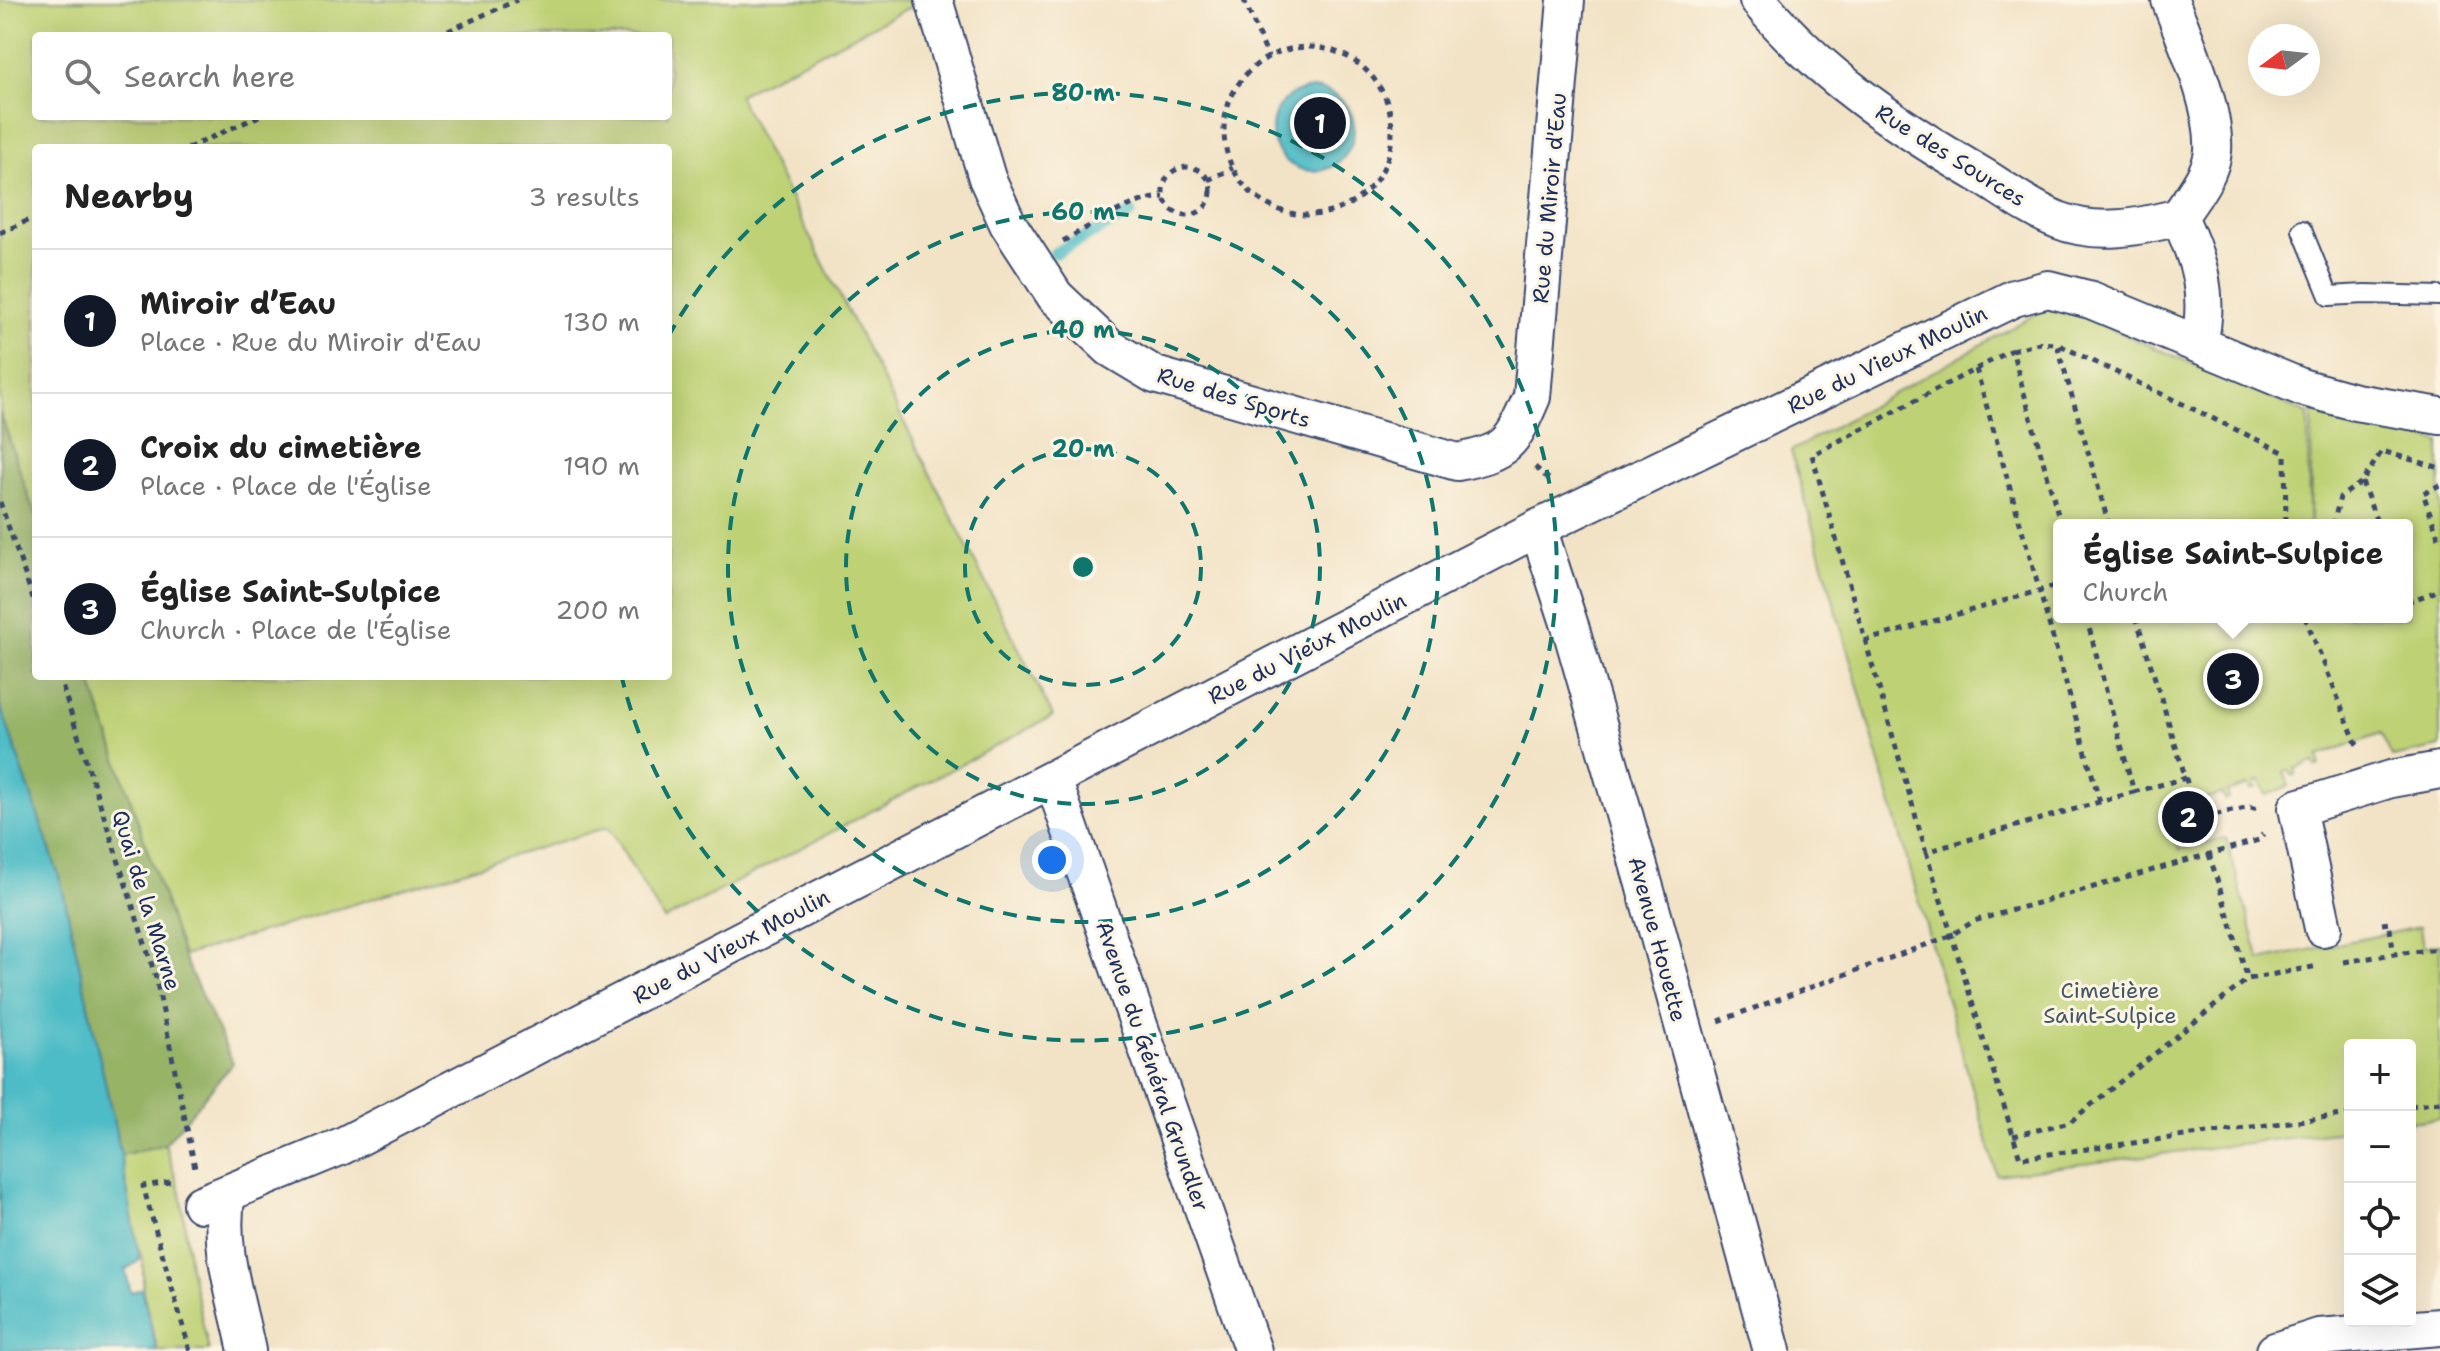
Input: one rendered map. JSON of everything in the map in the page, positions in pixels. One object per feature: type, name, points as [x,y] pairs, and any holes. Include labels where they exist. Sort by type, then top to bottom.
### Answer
[{"type":"street","name":"Rue des Sports","points":[[934,0],[987,178],[1008,224],[1055,296],[1110,348],[1155,375],[1457,462],[1492,455],[1507,443]]},
{"type":"street","name":"Rue du Miroir d'Eau","points":[[1507,443],[1516,435],[1532,397],[1566,0]]},
{"type":"street","name":"Rue des Sources","points":[[1758,0],[1780,26],[1855,93],[1929,145],[2059,221],[2096,228],[2136,228],[2179,217]]},
{"type":"street","points":[[2170,0],[2203,89],[2213,151],[2205,177],[2179,217],[2193,247],[2204,291],[2205,316],[2199,344]]},
{"type":"street","name":"Rue du Vieux Moulin","points":[[208,1192],[342,1146],[1538,528],[2014,298],[2048,289],[2091,300],[2301,387],[2355,402],[2440,416]]},
{"type":"street","name":"Avenue Houette","points":[[1538,528],[1571,629],[1772,1351]]},
{"type":"street","points":[[2323,928],[2297,808],[2362,787],[2440,770]]},
{"type":"street","name":"Avenue du Général Grundler","points":[[1053,780],[1253,1351]]},
{"type":"street","points":[[208,1192],[223,1214],[224,1238],[247,1351]]},
{"type":"street","points":[[2275,1351],[2319,1337],[2440,1327]]},
{"type":"lane","points":[[2302,230],[2329,296],[2440,296]]},
{"type":"path","points":[[446,32],[517,0]]},
{"type":"path","points":[[1244,0],[1268,57]]},
{"type":"path","points":[[1294,47],[1323,48],[1350,57],[1372,75],[1387,100],[1393,128],[1389,156],[1376,181],[1355,201],[1329,213],[1301,215],[1273,208],[1250,191],[1233,168],[1225,144],[1225,118],[1233,93],[1247,72],[1268,57],[1294,47]]},
{"type":"path","points":[[197,144],[250,120]]},
{"type":"path","points":[[1182,167],[1198,169],[1208,180],[1210,196],[1207,204],[1195,213],[1180,214],[1167,204],[1164,181],[1168,175],[1182,167]]},
{"type":"path","points":[[1208,180],[1233,168]]},
{"type":"path","points":[[1030,259],[1131,206],[1154,197],[1164,197]]},
{"type":"path","points":[[0,233],[32,219]]},
{"type":"path","points":[[2286,519],[2285,453],[2057,344],[2040,343],[2012,350],[1812,455],[1950,936],[2020,1158],[2344,1115]]},
{"type":"path","points":[[2057,344],[2107,519]]},
{"type":"path","points":[[2012,350],[2059,519]]},
{"type":"path","points":[[1976,369],[2100,802]]},
{"type":"path","points":[[1507,443],[1581,507]]},
{"type":"path","points":[[2334,519],[2340,497],[2362,482],[2382,451],[2440,468]]},
{"type":"path","points":[[2362,482],[2376,519]]},
{"type":"path","points":[[2440,485],[2423,493],[2440,542]]},
{"type":"path","points":[[0,502],[32,595]]},
{"type":"path","points":[[1864,641],[2053,587]]},
{"type":"path","points":[[2413,599],[2440,590]]},
{"type":"path","points":[[2088,623],[2134,792]]},
{"type":"path","points":[[2138,623],[2198,818],[2251,807],[2276,814],[2297,808]]},
{"type":"path","points":[[2307,623],[2362,787]]},
{"type":"path","name":"Quai de la Marne","points":[[60,680],[156,978],[190,1138],[208,1192]]},
{"type":"path","points":[[1926,852],[2186,778]]},
{"type":"path","points":[[1684,1034],[1950,936],[1974,921],[2259,840]]},
{"type":"path","points":[[2209,854],[2248,979]]},
{"type":"path","points":[[2382,924],[2389,923],[2394,954]]},
{"type":"path","points":[[2013,1136],[2070,1122],[2248,979],[2440,949]]},
{"type":"path","points":[[2416,1105],[2440,1102]]},
{"type":"path","points":[[143,1186],[190,1351]]},
{"type":"green space","points":[[0,0],[909,0],[912,6],[738,95],[1053,716],[664,920],[608,827],[183,956],[90,680],[672,680],[672,144],[32,144],[32,507],[0,412]]},
{"type":"green space","name":"Cimetière Saint-Sulpice","points":[[2054,304],[2308,414],[2309,519],[2053,519],[2053,623],[2413,623],[2413,519],[2310,519],[2312,410],[2440,442],[2440,747],[2392,757],[2381,733],[2318,756],[2320,766],[2316,767],[2313,762],[2295,769],[2296,774],[2292,776],[2290,771],[2284,772],[2289,786],[2266,795],[2260,781],[2254,783],[2256,788],[2251,790],[2249,785],[2227,792],[2229,798],[2225,800],[2222,794],[2169,809],[2179,849],[2226,838],[2260,960],[2420,927],[2423,947],[2440,944],[2440,1118],[2416,1121],[2416,1039],[2344,1039],[2344,1131],[1997,1175],[1791,451]]},
{"type":"green space","points":[[0,412],[32,507],[32,680],[90,680],[183,956],[233,1063],[165,1144],[121,1155],[61,882],[0,705]]},
{"type":"green space","points":[[165,1144],[181,1195],[190,1267],[209,1351],[158,1351],[143,1292],[143,1261],[125,1212],[121,1155]]},
{"type":"water","points":[[1313,89],[1329,92],[1342,101],[1351,114],[1354,130],[1351,146],[1342,159],[1329,168],[1313,171],[1297,168],[1284,159],[1275,146],[1272,130],[1275,114],[1284,101],[1297,92]]},
{"type":"water","points":[[0,705],[61,882],[121,1155],[140,1260],[125,1270],[131,1292],[142,1289],[157,1351],[0,1351]]},
{"type":"waterway","points":[[1055,253],[1131,213]]},
{"type":"place","name":"Miroir d’Eau","points":[[1320,123]]},
{"type":"place","name":"Église Saint-Sulpice","points":[[2233,679]]},
{"type":"place","name":"Croix du cimetière","points":[[2188,817]]}]
